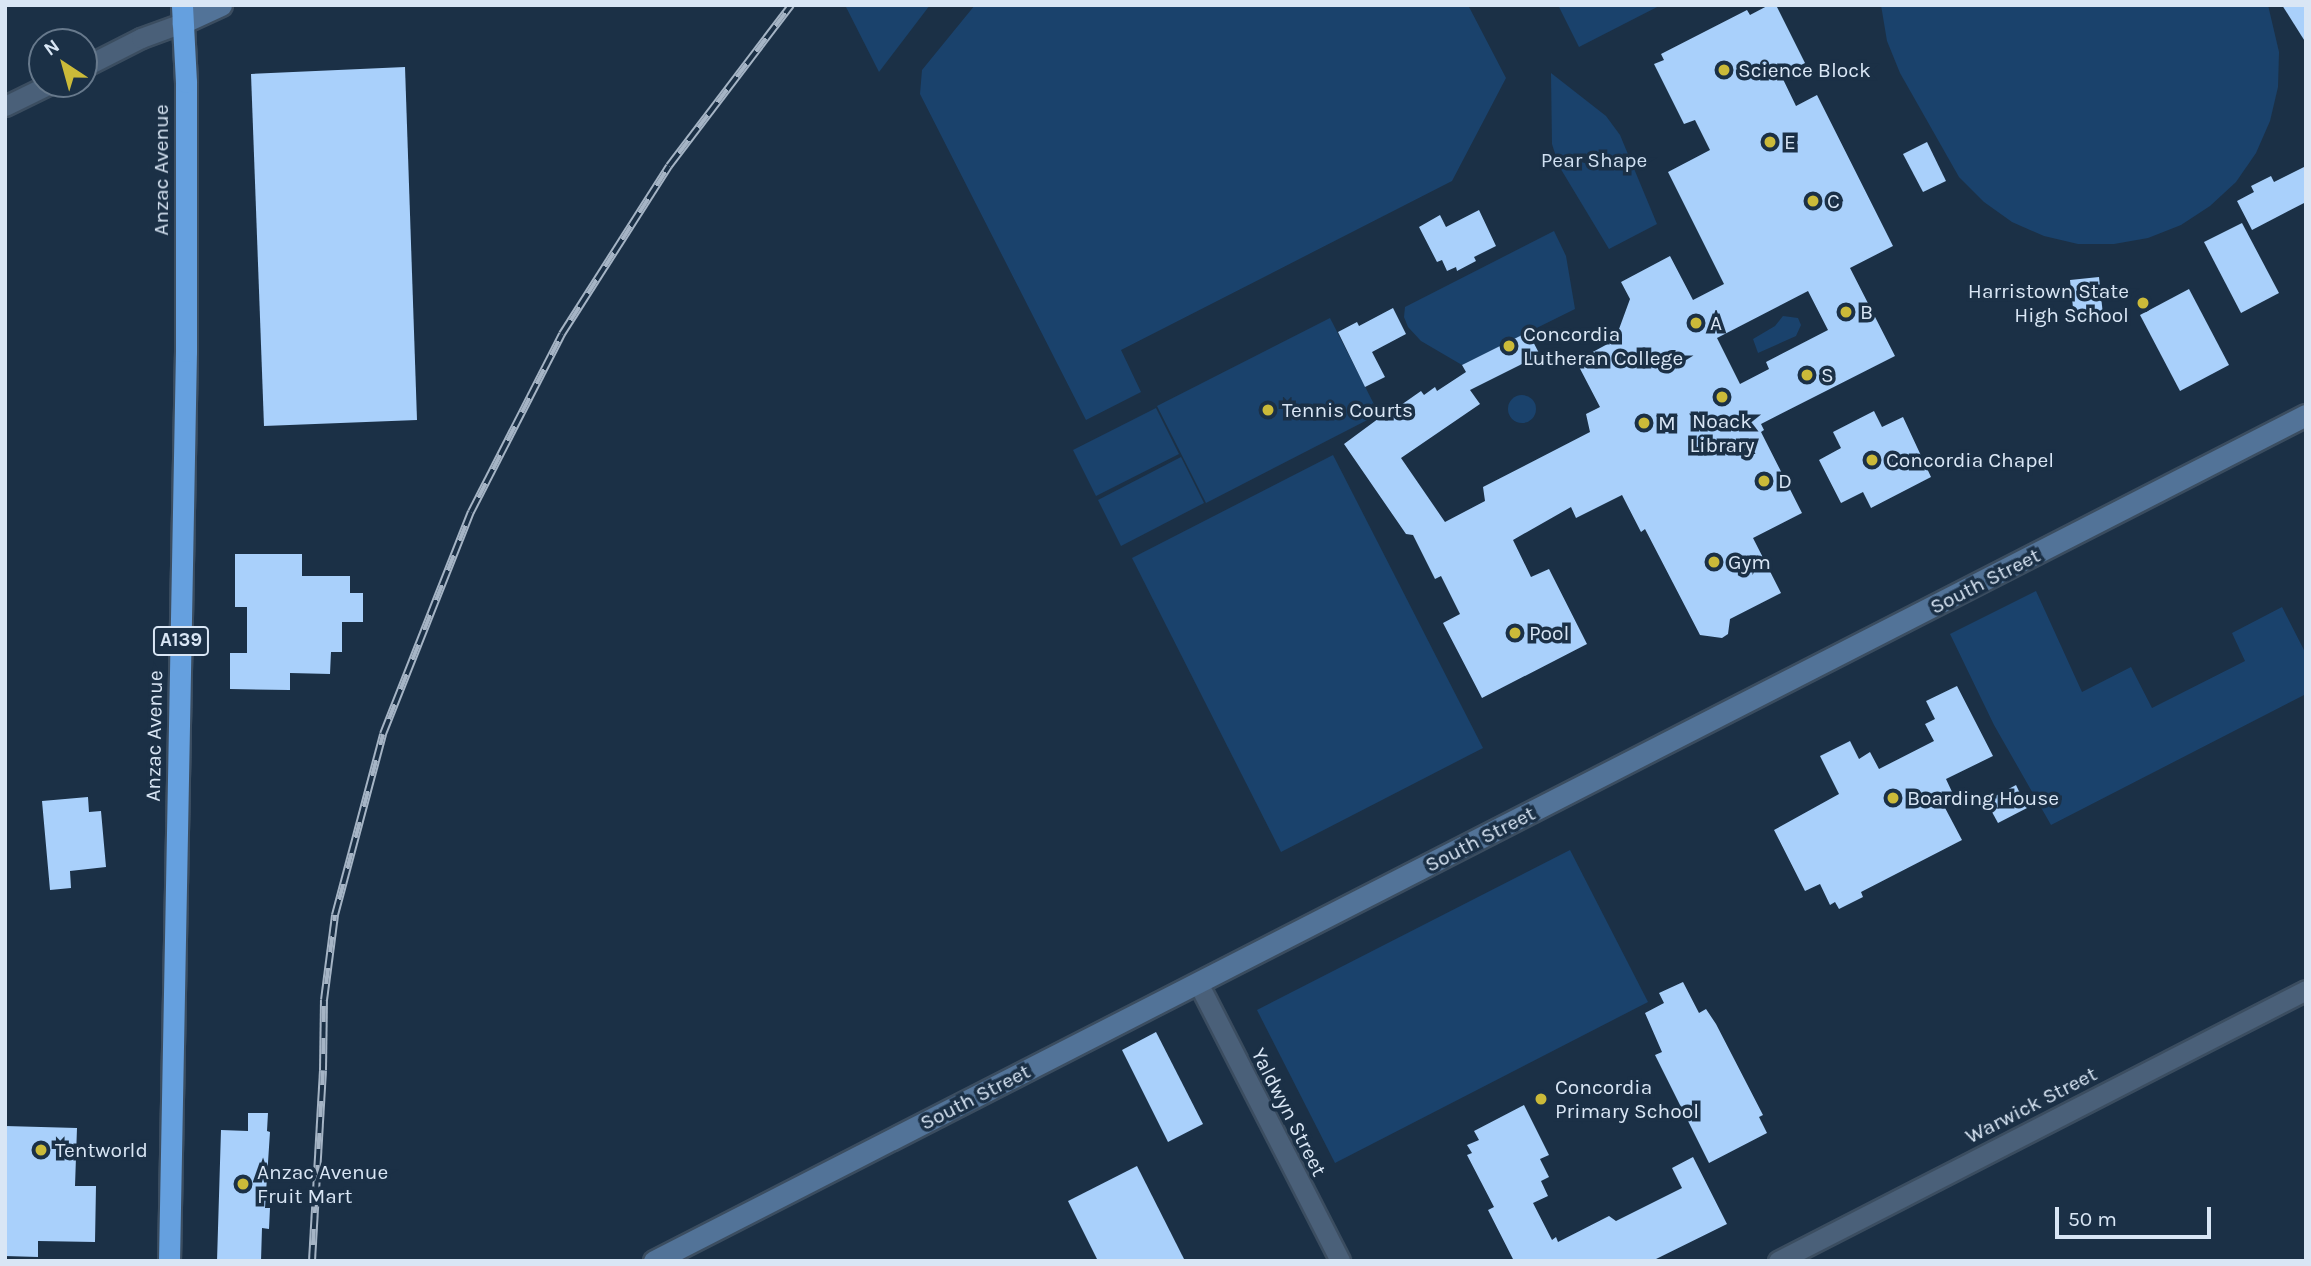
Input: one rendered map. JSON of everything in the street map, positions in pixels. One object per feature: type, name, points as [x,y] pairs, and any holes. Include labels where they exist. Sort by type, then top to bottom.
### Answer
[{"type":"highway","name":"Anzac Avenue","points":[[170,1260],[186,351],[186,82],[182,14]]},
{"type":"street","points":[[98,60],[182,14],[221,5]]},
{"type":"street","points":[[5,106],[28,95]]},
{"type":"street","name":"South Street","points":[[654,1261],[2306,415]]},
{"type":"street","name":"Yaldwyn Street","points":[[1198,983],[1340,1261]]},
{"type":"street","name":"Warwick Street","points":[[1778,1261],[2306,990]]},
{"type":"green space","points":[[845,5],[930,5],[879,72]]},
{"type":"green space","points":[[975,5],[1468,5],[1506,78],[1452,181],[1121,350],[1141,392],[1086,420],[920,94],[922,70]]},
{"type":"green space","points":[[1558,5],[1661,5],[1579,47]]},
{"type":"green space","points":[[1881,5],[2268,5],[2279,52],[2278,87],[2270,121],[2256,153],[2236,182],[2210,206],[2181,225],[2148,238],[2114,244],[2078,244],[2044,236],[2012,222],[1984,202],[1959,177],[1900,73],[1887,41]]},
{"type":"green space","name":"Pear Shape","points":[[1551,73],[1606,116],[1620,135],[1657,224],[1609,249],[1559,166],[1552,144]]},
{"type":"green space","points":[[1554,231],[1566,256],[1575,309],[1462,365],[1421,341],[1408,327],[1404,317],[1405,307]]},
{"type":"green space","points":[[1783,316],[1798,318],[1801,325],[1796,336],[1758,353],[1753,339],[1775,326]]},
{"type":"green space","name":"Tennis Courts","points":[[1330,318],[1379,414],[1206,503],[1157,406]]},
{"type":"green space","points":[[1522,395],[1532,399],[1536,409],[1532,419],[1522,423],[1512,419],[1508,409],[1512,399]]},
{"type":"green space","points":[[1156,408],[1179,454],[1096,496],[1073,450]]},
{"type":"green space","points":[[1333,455],[1483,748],[1281,852],[1132,558]]},
{"type":"green space","points":[[1181,457],[1204,503],[1121,546],[1098,500]]},
{"type":"green space","points":[[2036,591],[2082,692],[2131,667],[2152,708],[2245,661],[2232,633],[2282,607],[2306,654],[2306,694],[2051,825],[1994,725],[1950,634]]},
{"type":"green space","points":[[1570,850],[1648,1002],[1335,1163],[1257,1010]]},
{"type":"building","points":[[1769,5],[1776,5],[1805,63],[1781,75],[1796,106],[1817,95],[1893,246],[1850,268],[1895,356],[1761,424],[1764,430],[1761,432],[1802,513],[1753,538],[1781,593],[1730,619],[1728,634],[1722,638],[1700,635],[1645,529],[1641,532],[1622,495],[1576,518],[1571,507],[1513,540],[1531,577],[1549,569],[1587,644],[1482,698],[1443,623],[1460,614],[1441,576],[1435,579],[1413,535],[1406,534],[1344,444],[1421,391],[1424,395],[1435,387],[1437,391],[1466,372],[1462,365],[1528,332],[1540,355],[1470,390],[1480,404],[1401,458],[1445,522],[1485,501],[1483,487],[1590,432],[1586,414],[1600,407],[1576,361],[1615,340],[1630,299],[1621,282],[1670,256],[1693,300],[1724,284],[1668,172],[1710,150],[1695,120],[1684,124],[1654,64],[1664,60],[1661,54],[1747,10],[1750,15]],"holes":[[[1808,291],[1828,330],[1766,362],[1769,369],[1740,384],[1717,338]]]},
{"type":"building","points":[[2282,5],[2306,5],[2306,43]]},
{"type":"building","points":[[405,67],[417,420],[264,426],[251,74]]},
{"type":"building","points":[[1927,142],[1946,181],[1923,192],[1903,154]]},
{"type":"building","points":[[2306,166],[2306,202],[2252,230],[2237,201],[2254,192],[2251,186],[2271,176],[2274,182]]},
{"type":"building","points":[[1479,210],[1496,246],[1474,257],[1476,261],[1457,271],[1456,267],[1447,271],[1442,260],[1437,262],[1419,227],[1440,215],[1446,227]]},
{"type":"building","points":[[2242,223],[2279,293],[2241,313],[2204,242]]},
{"type":"building","points":[[2099,277],[2103,315],[2074,317],[2070,280]]},
{"type":"building","points":[[2189,289],[2229,365],[2180,391],[2140,315]]},
{"type":"building","points":[[1393,308],[1406,334],[1372,352],[1385,377],[1365,387],[1338,332],[1357,322],[1359,326]]},
{"type":"building","name":"Concordia Chapel","points":[[1874,411],[1882,427],[1903,417],[1931,477],[1871,508],[1863,492],[1841,503],[1819,460],[1841,448],[1833,432]]},
{"type":"building","points":[[235,554],[302,554],[302,576],[350,576],[350,593],[363,593],[363,622],[342,622],[342,652],[331,652],[330,674],[290,673],[290,690],[230,689],[230,653],[247,653],[247,607],[235,607]]},
{"type":"building","name":"Boarding House","points":[[1957,686],[1993,756],[1946,779],[1953,794],[1945,798],[1948,802],[1943,804],[1962,840],[1861,892],[1863,897],[1839,909],[1835,902],[1830,905],[1820,884],[1805,891],[1774,830],[1839,794],[1820,756],[1850,741],[1859,759],[1870,752],[1879,769],[1934,741],[1925,724],[1935,719],[1926,701]]},
{"type":"building","points":[[2016,785],[2027,808],[1998,823],[1986,801]]},
{"type":"building","points":[[88,797],[89,812],[101,811],[106,867],[70,871],[71,888],[50,890],[42,801]]},
{"type":"building","points":[[1683,982],[1699,1013],[1706,1009],[1716,1024],[1763,1115],[1759,1117],[1767,1133],[1709,1163],[1655,1055],[1662,1052],[1645,1013],[1664,1003],[1659,993]]},
{"type":"building","points":[[1156,1032],[1203,1124],[1168,1142],[1122,1050]]},
{"type":"building","points":[[1524,1105],[1549,1155],[1540,1159],[1549,1177],[1541,1181],[1548,1196],[1533,1203],[1552,1240],[1556,1237],[1558,1242],[1609,1216],[1616,1221],[1682,1188],[1672,1168],[1693,1157],[1727,1224],[1652,1261],[1514,1261],[1488,1210],[1494,1207],[1467,1155],[1472,1153],[1467,1145],[1479,1140],[1474,1131]]},
{"type":"building","name":"Anzac Avenue Fruit Mart","points":[[248,1113],[268,1113],[267,1131],[270,1132],[265,1208],[270,1208],[269,1229],[262,1228],[261,1261],[217,1261],[221,1130],[248,1131]]},
{"type":"building","points":[[5,1126],[77,1128],[75,1186],[96,1186],[95,1242],[38,1241],[38,1257],[5,1256]]},
{"type":"building","points":[[1137,1166],[1185,1261],[1098,1261],[1068,1201]]},
{"type":"railway","points":[[312,1261],[323,1070],[324,1000],[335,915],[383,734],[471,512],[562,334],[669,166],[791,5]]},
{"type":"place","name":"Science Block","points":[[1724,70]]},
{"type":"place","name":"E","points":[[1770,142]]},
{"type":"place","name":"C","points":[[1813,201]]},
{"type":"place","name":"Harristown State High School","points":[[2143,303]]},
{"type":"place","name":"B","points":[[1846,312]]},
{"type":"place","name":"A","points":[[1696,323]]},
{"type":"place","name":"Concordia Lutheran College","points":[[1509,346]]},
{"type":"place","name":"S","points":[[1807,375]]},
{"type":"place","name":"Noack Library","points":[[1722,397]]},
{"type":"place","name":"Tennis Courts","points":[[1268,410]]},
{"type":"place","name":"M","points":[[1644,423]]},
{"type":"place","name":"Concordia Chapel","points":[[1872,460]]},
{"type":"place","name":"D","points":[[1764,481]]},
{"type":"place","name":"Gym","points":[[1714,562]]},
{"type":"place","name":"Pool","points":[[1515,633]]},
{"type":"place","name":"Boarding House","points":[[1893,798]]},
{"type":"place","name":"Concordia Primary School","points":[[1541,1099]]},
{"type":"place","name":"Tentworld","points":[[41,1150]]},
{"type":"place","name":"Anzac Avenue Fruit Mart","points":[[243,1184]]}]
